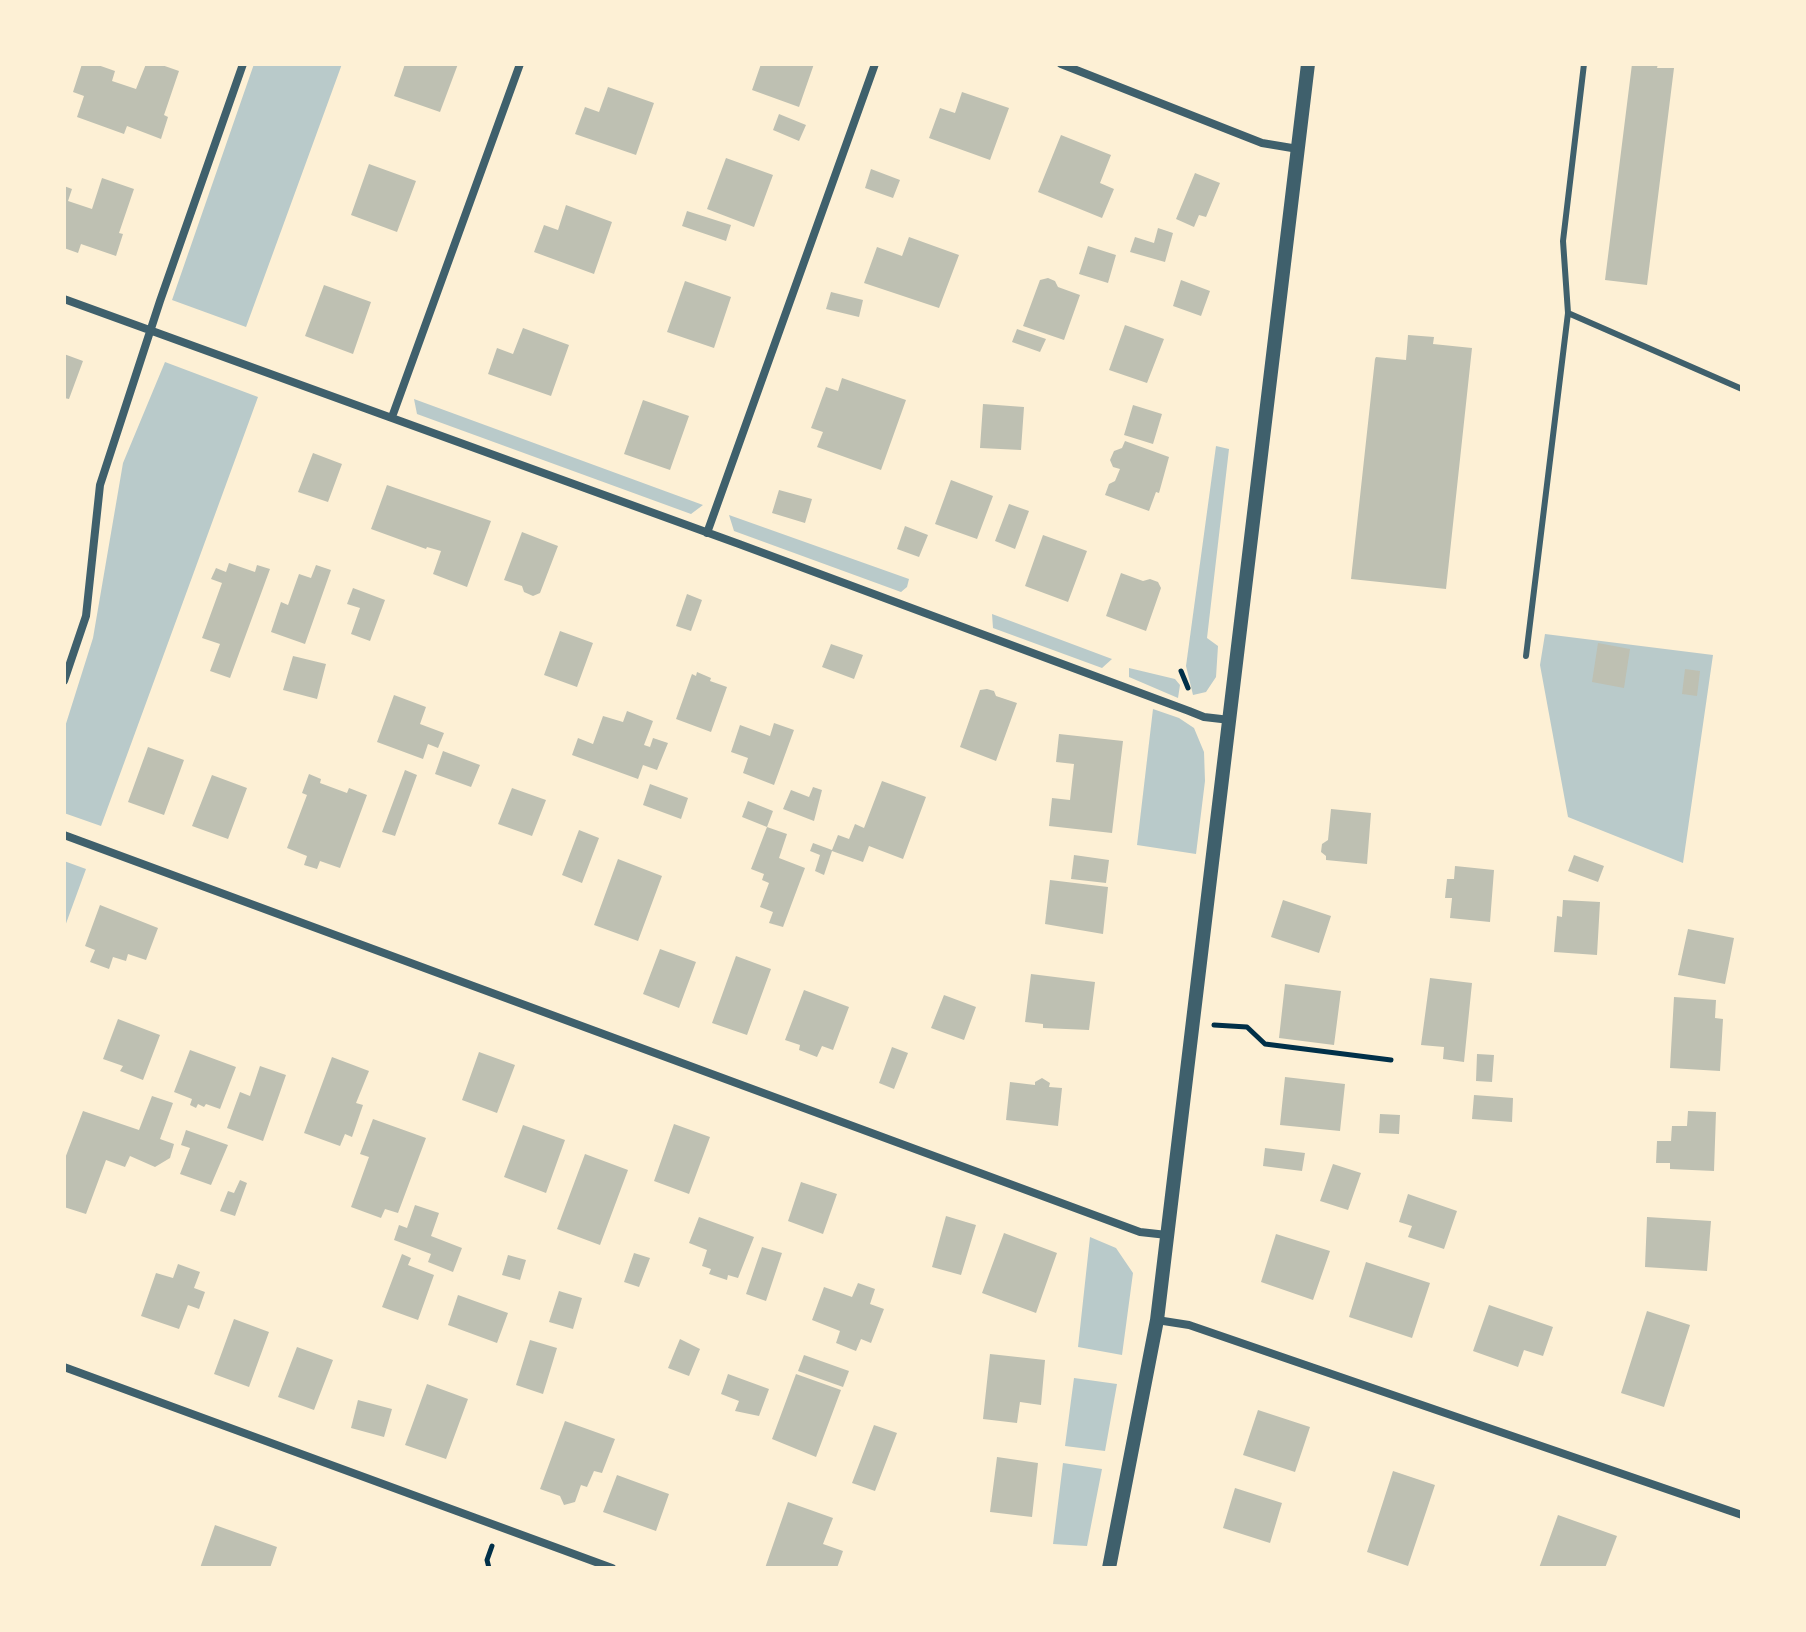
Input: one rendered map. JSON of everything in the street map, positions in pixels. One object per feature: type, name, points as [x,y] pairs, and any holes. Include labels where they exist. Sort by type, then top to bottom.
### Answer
[{"type":"street","points":[[64,681],[86,616],[100,485],[243,64]]},
{"type":"street","points":[[392,417],[520,64]]},
{"type":"street","points":[[707,533],[875,64]]},
{"type":"street","points":[[1061,64],[1262,143],[1298,149]]},
{"type":"street","points":[[1109,1568],[1157,1320],[1308,64]]},
{"type":"street","points":[[64,299],[1196,714],[1230,720]]},
{"type":"street","points":[[64,835],[1140,1232],[1167,1235]]},
{"type":"street","points":[[1157,1320],[1189,1325],[1742,1515]]},
{"type":"street","points":[[64,1367],[612,1568]]},
{"type":"lane","points":[[1526,656],[1568,313],[1563,241],[1584,64]]},
{"type":"lane","points":[[1568,313],[1742,389]]},
{"type":"path","points":[[1193,1022],[1247,1027],[1265,1044],[1391,1060]]},
{"type":"shaded area","points":[[254,64],[342,64],[246,327],[172,300]]},
{"type":"shaded area","points":[[165,362],[258,397],[101,826],[64,813],[64,730],[93,638],[123,463]]},
{"type":"shaded area","points":[[414,399],[703,505],[691,514],[417,414]]},
{"type":"shaded area","points":[[1216,446],[1229,449],[1207,638],[1218,646],[1216,677],[1206,692],[1193,695],[1186,666]]},
{"type":"shaded area","points":[[729,515],[909,579],[907,587],[901,592],[734,531]]},
{"type":"shaded area","points":[[992,614],[1112,659],[1102,668],[993,628]]},
{"type":"shaded area","points":[[1545,634],[1713,655],[1683,863],[1568,817],[1540,665]]},
{"type":"shaded area","points":[[1129,668],[1175,679],[1180,685],[1178,698],[1129,677]]},
{"type":"shaded area","points":[[1153,709],[1179,718],[1194,728],[1204,752],[1205,781],[1196,854],[1137,845]]},
{"type":"shaded area","points":[[64,861],[86,869],[64,929]]},
{"type":"shaded area","points":[[1090,1237],[1116,1248],[1133,1273],[1122,1355],[1078,1347]]},
{"type":"shaded area","points":[[1074,1378],[1117,1384],[1105,1451],[1065,1446]]},
{"type":"shaded area","points":[[1063,1463],[1102,1469],[1087,1546],[1053,1544]]},
{"type":"building","points":[[82,64],[95,64],[115,71],[112,81],[136,89],[146,64],[159,64],[179,71],[164,115],[168,117],[161,139],[127,126],[124,134],[77,117],[84,96],[73,92]]},
{"type":"building","points":[[405,64],[458,64],[440,112],[394,96]]},
{"type":"building","points":[[761,64],[814,64],[799,107],[752,90]]},
{"type":"building","points":[[1632,64],[1658,64],[1657,68],[1674,68],[1647,285],[1605,280]]},
{"type":"building","points":[[608,87],[654,103],[636,155],[575,134],[585,107],[599,112]]},
{"type":"building","points":[[962,92],[1009,108],[990,160],[929,138],[940,108],[955,113]]},
{"type":"building","points":[[779,114],[806,125],[799,141],[773,130]]},
{"type":"building","points":[[1061,135],[1111,155],[1100,183],[1114,189],[1102,218],[1038,192]]},
{"type":"building","points":[[726,158],[773,175],[754,227],[707,209]]},
{"type":"building","points":[[369,164],[416,181],[397,232],[351,215]]},
{"type":"building","points":[[871,169],[900,180],[893,198],[865,188]]},
{"type":"building","points":[[1195,173],[1220,183],[1206,217],[1199,215],[1194,227],[1176,219]]},
{"type":"building","points":[[102,178],[134,189],[119,233],[123,234],[116,256],[81,244],[78,253],[64,248],[64,186],[72,189],[68,201],[92,209]]},
{"type":"building","points":[[566,205],[612,222],[594,274],[534,252],[544,225],[558,230]]},
{"type":"building","points":[[687,211],[731,225],[726,241],[682,226]]},
{"type":"building","points":[[1158,228],[1173,233],[1165,262],[1130,252],[1135,237],[1154,243]]},
{"type":"building","points":[[909,237],[959,255],[939,308],[864,283],[877,247],[902,256]]},
{"type":"building","points":[[1088,246],[1116,255],[1108,283],[1079,274]]},
{"type":"building","points":[[1048,278],[1055,281],[1058,287],[1080,295],[1064,340],[1023,326],[1040,280]]},
{"type":"building","points":[[1181,280],[1210,291],[1201,316],[1173,306]]},
{"type":"building","points":[[685,281],[731,297],[714,348],[667,332]]},
{"type":"building","points":[[324,285],[371,302],[353,354],[305,336]]},
{"type":"building","points":[[831,292],[863,300],[859,317],[826,309]]},
{"type":"building","points":[[1125,325],[1164,339],[1147,383],[1109,370]]},
{"type":"building","points":[[523,328],[569,345],[551,396],[488,374],[497,348],[513,354]]},
{"type":"building","points":[[1017,329],[1046,339],[1040,352],[1012,342]]},
{"type":"building","points":[[1408,335],[1434,337],[1433,344],[1472,348],[1446,589],[1351,579],[1375,359],[1406,360]]},
{"type":"building","points":[[64,354],[83,361],[69,399],[64,398]]},
{"type":"building","points":[[842,378],[906,400],[881,470],[817,447],[823,432],[811,428],[826,387],[838,391]]},
{"type":"building","points":[[643,400],[689,416],[670,470],[624,454]]},
{"type":"building","points":[[983,404],[1024,407],[1021,450],[980,448]]},
{"type":"building","points":[[1133,405],[1162,414],[1153,444],[1124,435]]},
{"type":"building","points":[[1125,441],[1169,457],[1159,493],[1156,492],[1149,511],[1105,495],[1120,469],[1113,467],[1110,460],[1114,451],[1122,448]]},
{"type":"building","points":[[313,453],[342,464],[328,502],[298,492]]},
{"type":"building","points":[[951,480],[993,496],[977,539],[935,524]]},
{"type":"building","points":[[387,485],[491,521],[467,587],[433,574],[441,551],[426,549],[371,529]]},
{"type":"building","points":[[779,490],[812,499],[805,523],[772,513]]},
{"type":"building","points":[[1009,504],[1029,511],[1015,549],[995,541]]},
{"type":"building","points":[[905,526],[928,535],[919,557],[897,549]]},
{"type":"building","points":[[522,532],[558,546],[540,593],[533,596],[524,592],[522,586],[504,580]]},
{"type":"building","points":[[1043,535],[1087,551],[1068,602],[1025,586]]},
{"type":"building","points":[[229,563],[255,572],[257,565],[270,569],[230,678],[210,671],[220,644],[202,638],[222,583],[211,579],[216,568],[226,572]]},
{"type":"building","points":[[316,565],[331,570],[305,644],[271,632],[281,602],[288,605],[299,574],[311,578]]},
{"type":"building","points":[[1121,573],[1143,581],[1150,579],[1158,582],[1161,588],[1146,631],[1106,616]]},
{"type":"building","points":[[353,588],[385,600],[370,641],[351,634],[360,608],[347,604]]},
{"type":"building","points":[[687,594],[702,600],[691,631],[676,626]]},
{"type":"building","points":[[560,631],[593,643],[577,687],[544,675]]},
{"type":"building","points":[[1598,643],[1630,649],[1624,688],[1592,682]]},
{"type":"building","points":[[831,644],[863,655],[854,679],[822,667]]},
{"type":"building","points":[[293,656],[326,664],[317,699],[283,690]]},
{"type":"building","points":[[1685,669],[1700,671],[1697,696],[1682,694]]},
{"type":"building","points":[[697,672],[727,687],[711,732],[676,719],[692,674],[696,676]]},
{"type":"building","points":[[980,690],[994,691],[996,696],[1017,703],[996,761],[960,747]]},
{"type":"building","points":[[394,695],[426,707],[420,724],[444,733],[438,748],[428,744],[423,759],[377,742]]},
{"type":"building","points":[[627,711],[653,721],[644,745],[650,747],[653,738],[668,743],[657,770],[643,765],[638,779],[572,755],[578,738],[593,744],[603,716],[623,722]]},
{"type":"building","points":[[774,723],[794,730],[774,785],[743,773],[748,758],[731,752],[740,725],[770,736]]},
{"type":"building","points":[[1059,734],[1123,741],[1112,833],[1049,826],[1052,798],[1070,800],[1074,764],[1056,762]]},
{"type":"building","points":[[148,747],[184,760],[164,815],[128,802]]},
{"type":"building","points":[[443,751],[480,765],[471,787],[435,774]]},
{"type":"building","points":[[405,770],[417,775],[395,836],[382,832]]},
{"type":"building","points":[[309,774],[321,779],[320,783],[347,793],[349,788],[367,795],[340,868],[320,861],[317,869],[304,865],[307,856],[287,848],[307,795],[302,793]]},
{"type":"building","points":[[212,775],[247,788],[228,839],[192,826]]},
{"type":"building","points":[[882,781],[926,797],[903,859],[869,846],[863,862],[832,851],[824,875],[815,871],[820,855],[810,851],[813,843],[832,850],[838,835],[849,839],[855,824],[864,828]]},
{"type":"building","points":[[650,784],[688,798],[681,819],[643,805]]},
{"type":"building","points":[[813,787],[822,790],[814,821],[783,809],[791,790],[809,797]]},
{"type":"building","points":[[512,788],[546,800],[532,836],[498,824]]},
{"type":"building","points":[[748,801],[773,811],[767,827],[742,817]]},
{"type":"building","points":[[1331,809],[1371,813],[1367,864],[1326,860],[1321,852],[1322,844],[1328,840]]},
{"type":"building","points":[[767,827],[787,834],[779,858],[805,868],[783,927],[769,923],[773,912],[760,907],[769,883],[762,880],[764,874],[751,869]]},
{"type":"building","points":[[579,830],[599,838],[582,883],[562,875]]},
{"type":"building","points":[[1074,855],[1109,860],[1106,883],[1071,879]]},
{"type":"building","points":[[1574,855],[1604,866],[1598,882],[1568,871]]},
{"type":"building","points":[[618,859],[662,876],[638,941],[594,925]]},
{"type":"building","points":[[1455,866],[1494,870],[1490,922],[1450,918],[1452,898],[1445,898],[1447,879],[1454,879]]},
{"type":"building","points":[[1050,880],[1108,887],[1103,934],[1045,924]]},
{"type":"building","points":[[1283,900],[1331,916],[1319,953],[1271,937]]},
{"type":"building","points":[[1563,900],[1600,902],[1597,955],[1554,952],[1557,916],[1562,917]]},
{"type":"building","points":[[100,905],[158,928],[146,960],[128,954],[126,961],[113,957],[109,969],[90,962],[95,950],[85,946]]},
{"type":"building","points":[[1688,929],[1734,938],[1725,984],[1678,975]]},
{"type":"building","points":[[660,949],[696,962],[679,1008],[643,994]]},
{"type":"building","points":[[736,956],[771,969],[747,1035],[712,1023]]},
{"type":"building","points":[[1031,974],[1095,982],[1089,1030],[1043,1028],[1043,1024],[1025,1022]]},
{"type":"building","points":[[1430,978],[1472,983],[1464,1062],[1443,1059],[1444,1047],[1421,1045]]},
{"type":"building","points":[[1285,984],[1341,991],[1334,1045],[1279,1038]]},
{"type":"building","points":[[804,990],[849,1007],[833,1050],[822,1046],[817,1057],[799,1050],[800,1045],[785,1040]]},
{"type":"building","points":[[944,995],[976,1007],[964,1040],[931,1028]]},
{"type":"building","points":[[1674,997],[1716,1000],[1715,1018],[1723,1019],[1720,1071],[1670,1068]]},
{"type":"building","points":[[118,1019],[160,1035],[143,1080],[120,1071],[123,1066],[103,1059]]},
{"type":"building","points":[[892,1047],[908,1053],[894,1089],[879,1083]]},
{"type":"building","points":[[190,1050],[236,1067],[220,1109],[206,1104],[204,1107],[198,1104],[196,1108],[190,1105],[192,1099],[174,1092]]},
{"type":"building","points":[[479,1052],[515,1065],[497,1113],[462,1100]]},
{"type":"building","points":[[1477,1054],[1494,1055],[1492,1082],[1476,1081]]},
{"type":"building","points":[[332,1057],[369,1071],[356,1103],[363,1105],[352,1137],[345,1134],[340,1146],[304,1133]]},
{"type":"building","points":[[260,1066],[286,1075],[263,1141],[227,1128],[240,1092],[250,1096]]},
{"type":"building","points":[[1285,1077],[1345,1084],[1340,1131],[1280,1125]]},
{"type":"building","points":[[1042,1078],[1050,1083],[1049,1087],[1062,1088],[1058,1126],[1006,1120],[1010,1082],[1035,1085]]},
{"type":"building","points":[[1474,1095],[1513,1098],[1512,1122],[1472,1119]]},
{"type":"building","points":[[152,1096],[173,1103],[160,1139],[174,1144],[170,1158],[155,1167],[130,1156],[125,1167],[106,1160],[86,1214],[64,1207],[64,1161],[83,1111],[139,1130]]},
{"type":"building","points":[[1688,1111],[1716,1112],[1714,1171],[1670,1169],[1670,1163],[1656,1163],[1657,1141],[1671,1141],[1672,1126],[1687,1126]]},
{"type":"building","points":[[1380,1114],[1400,1115],[1399,1134],[1379,1133]]},
{"type":"building","points":[[373,1119],[426,1138],[398,1213],[385,1209],[381,1218],[351,1207],[369,1157],[360,1154]]},
{"type":"building","points":[[674,1124],[710,1137],[689,1194],[654,1181]]},
{"type":"building","points":[[523,1125],[565,1140],[546,1193],[504,1177]]},
{"type":"building","points":[[186,1130],[228,1145],[211,1185],[180,1174],[190,1148],[181,1145]]},
{"type":"building","points":[[1265,1148],[1305,1153],[1302,1171],[1263,1166]]},
{"type":"building","points":[[585,1154],[628,1170],[600,1245],[557,1229]]},
{"type":"building","points":[[1333,1164],[1361,1173],[1348,1210],[1320,1201]]},
{"type":"building","points":[[240,1180],[247,1183],[235,1216],[220,1211],[228,1191],[234,1193]]},
{"type":"building","points":[[801,1182],[837,1194],[823,1234],[788,1221]]},
{"type":"building","points":[[1408,1194],[1457,1211],[1444,1249],[1408,1237],[1412,1226],[1399,1222]]},
{"type":"building","points":[[415,1205],[439,1213],[431,1236],[462,1248],[453,1272],[428,1262],[431,1254],[394,1240],[399,1225],[407,1228]]},
{"type":"building","points":[[946,1216],[976,1225],[961,1275],[932,1267]]},
{"type":"building","points":[[699,1217],[754,1237],[738,1278],[728,1275],[727,1280],[709,1274],[711,1269],[702,1266],[707,1250],[689,1243]]},
{"type":"building","points":[[1647,1217],[1711,1221],[1707,1271],[1645,1267]]},
{"type":"building","points":[[1004,1233],[1057,1253],[1036,1313],[982,1293]]},
{"type":"building","points":[[1276,1234],[1330,1251],[1313,1300],[1261,1282]]},
{"type":"building","points":[[762,1247],[782,1253],[766,1301],[746,1294]]},
{"type":"building","points":[[634,1253],[650,1258],[639,1287],[624,1282]]},
{"type":"building","points":[[402,1254],[411,1258],[408,1265],[434,1275],[418,1320],[382,1307]]},
{"type":"building","points":[[508,1255],[526,1260],[520,1280],[502,1275]]},
{"type":"building","points":[[1366,1262],[1430,1283],[1412,1338],[1349,1317]]},
{"type":"building","points":[[178,1264],[200,1272],[194,1288],[205,1292],[199,1309],[188,1305],[179,1329],[141,1316],[156,1273],[173,1278]]},
{"type":"building","points":[[858,1283],[875,1289],[870,1304],[884,1309],[871,1343],[861,1339],[856,1351],[836,1343],[840,1331],[812,1320],[824,1287],[852,1297]]},
{"type":"building","points":[[559,1291],[582,1298],[573,1329],[549,1322]]},
{"type":"building","points":[[458,1295],[508,1313],[497,1343],[448,1325]]},
{"type":"building","points":[[1489,1305],[1553,1327],[1543,1356],[1524,1350],[1518,1367],[1473,1351]]},
{"type":"building","points":[[1647,1311],[1690,1325],[1664,1407],[1621,1393]]},
{"type":"building","points":[[234,1319],[269,1332],[249,1387],[214,1374]]},
{"type":"building","points":[[680,1339],[700,1349],[689,1376],[668,1368]]},
{"type":"building","points":[[530,1340],[557,1348],[543,1394],[516,1385]]},
{"type":"building","points":[[297,1347],[333,1360],[314,1410],[278,1397]]},
{"type":"building","points":[[990,1354],[1045,1360],[1041,1405],[1020,1402],[1017,1423],[983,1419]]},
{"type":"building","points":[[804,1355],[849,1371],[843,1387],[798,1371]]},
{"type":"building","points":[[728,1374],[769,1389],[759,1416],[735,1411],[739,1401],[721,1394]]},
{"type":"building","points":[[796,1374],[841,1390],[816,1457],[772,1439]]},
{"type":"building","points":[[427,1384],[468,1399],[446,1459],[405,1445]]},
{"type":"building","points":[[358,1400],[392,1409],[384,1437],[351,1428]]},
{"type":"building","points":[[1258,1410],[1310,1427],[1295,1472],[1243,1455]]},
{"type":"building","points":[[565,1421],[615,1439],[602,1473],[594,1471],[587,1487],[581,1485],[575,1502],[564,1505],[560,1496],[540,1489]]},
{"type":"building","points":[[874,1425],[897,1433],[875,1491],[852,1483]]},
{"type":"building","points":[[997,1457],[1038,1463],[1032,1517],[990,1512]]},
{"type":"building","points":[[1393,1471],[1435,1485],[1408,1566],[1367,1552]]},
{"type":"building","points":[[617,1475],[669,1494],[656,1531],[603,1512]]},
{"type":"building","points":[[1235,1488],[1282,1503],[1270,1543],[1223,1528]]},
{"type":"building","points":[[788,1502],[833,1518],[823,1544],[843,1551],[837,1568],[765,1568]]},
{"type":"building","points":[[1558,1515],[1617,1536],[1605,1568],[1539,1568]]},
{"type":"building","points":[[215,1525],[277,1547],[270,1568],[200,1568]]}]
